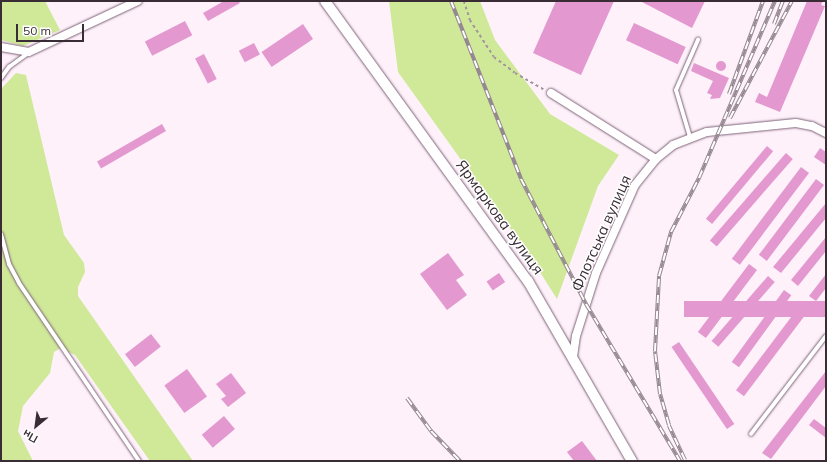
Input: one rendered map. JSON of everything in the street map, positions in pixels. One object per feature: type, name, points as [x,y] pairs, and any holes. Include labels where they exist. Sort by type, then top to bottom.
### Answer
[{"type":"street","points":[[1,47],[29,52],[138,1]]},
{"type":"street","name":"Ярмаркова вулиця","points":[[325,1],[528,281],[632,461]]},
{"type":"street","points":[[551,93],[656,159]]},
{"type":"street","name":"Флотська вулиця","points":[[573,358],[576,336],[596,273],[635,185],[656,159],[690,137],[719,130],[796,123],[812,126],[826,133]]},
{"type":"lane","points":[[690,137],[676,90],[698,40]]},
{"type":"lane","points":[[1,78],[9,68],[29,52]]},
{"type":"lane","points":[[1,234],[9,264],[19,283],[139,461]]},
{"type":"lane","points":[[751,434],[826,336]]},
{"type":"path","points":[[464,1],[470,20],[494,57],[515,73],[551,93]]},
{"type":"green space","points":[[1,1],[45,1],[60,30],[23,46],[1,40]]},
{"type":"green space","points":[[389,1],[480,1],[495,40],[550,114],[619,155],[598,186],[557,299],[528,253],[398,72]]},
{"type":"green space","points":[[16,73],[26,75],[64,235],[84,263],[85,272],[78,287],[78,296],[193,461],[150,461],[75,355],[61,348],[54,352],[50,373],[23,406],[18,431],[33,461],[1,461],[1,89]]},
{"type":"building","points":[[224,1],[238,1],[240,3],[208,21],[203,13]]},
{"type":"building","points":[[556,1],[614,1],[581,75],[533,53]]},
{"type":"building","points":[[640,1],[705,1],[692,28]]},
{"type":"building","points":[[807,1],[823,1],[821,5],[825,6],[780,112],[755,102],[759,93],[767,97]]},
{"type":"building","points":[[185,21],[192,35],[152,56],[145,41]]},
{"type":"building","points":[[634,23],[686,47],[678,64],[626,40]]},
{"type":"building","points":[[303,24],[313,39],[272,67],[262,52]]},
{"type":"building","points":[[254,43],[260,55],[245,62],[239,51]]},
{"type":"building","points":[[204,54],[217,79],[208,83],[195,59]]},
{"type":"building","points":[[721,61],[726,66],[721,71],[716,66]]},
{"type":"building","points":[[694,63],[729,78],[720,98],[710,99],[712,95],[707,93],[713,81],[691,71]]},
{"type":"building","points":[[162,124],[166,131],[101,168],[97,162]]},
{"type":"building","points":[[767,146],[773,151],[712,224],[706,219]]},
{"type":"building","points":[[820,148],[826,152],[826,165],[814,157]]},
{"type":"building","points":[[786,153],[793,159],[717,246],[710,241]]},
{"type":"building","points":[[801,167],[809,173],[740,265],[732,259]]},
{"type":"building","points":[[816,179],[824,185],[767,261],[759,255]]},
{"type":"building","points":[[826,203],[826,218],[781,273],[773,267]]},
{"type":"building","points":[[826,237],[826,251],[798,286],[791,280]]},
{"type":"building","points":[[448,253],[464,275],[456,280],[467,295],[447,310],[420,274]]},
{"type":"building","points":[[749,264],[757,270],[706,338],[698,332]]},
{"type":"building","points":[[499,273],[505,282],[493,291],[487,281]]},
{"type":"building","points":[[826,274],[826,288],[816,301],[809,296]]},
{"type":"building","points":[[768,276],[775,282],[718,347],[712,341]]},
{"type":"building","points":[[784,290],[791,295],[739,367],[732,362]]},
{"type":"building","points":[[684,301],[826,301],[826,317],[684,317]]},
{"type":"building","points":[[801,304],[809,310],[744,396],[736,390]]},
{"type":"building","points":[[151,334],[161,347],[135,367],[125,354]]},
{"type":"building","points":[[679,342],[734,424],[727,429],[672,347]]},
{"type":"building","points":[[187,369],[207,397],[184,413],[164,385]]},
{"type":"building","points":[[826,371],[826,386],[771,459],[762,453]]},
{"type":"building","points":[[231,373],[246,393],[228,407],[221,399],[226,396],[216,384]]},
{"type":"building","points":[[224,416],[235,429],[213,448],[202,435]]},
{"type":"building","points":[[814,419],[826,428],[826,438],[809,425]]},
{"type":"building","points":[[582,441],[597,461],[574,461],[567,452]]},
{"type":"railway","points":[[451,1],[521,179],[586,304],[680,461]]},
{"type":"railway","points":[[729,94],[763,1]]},
{"type":"railway","points":[[685,460],[669,425],[660,394],[655,351],[659,276],[671,232],[699,178],[775,1]]},
{"type":"railway","points":[[774,24],[783,1]]},
{"type":"railway","points":[[730,118],[792,1]]},
{"type":"railway","points":[[407,398],[431,431],[460,461]]}]
